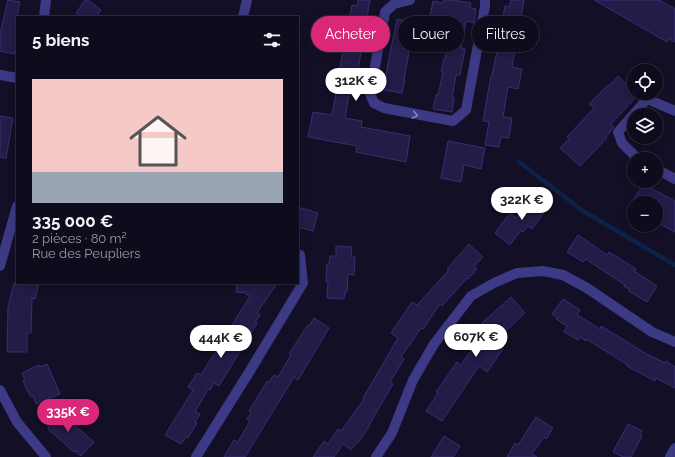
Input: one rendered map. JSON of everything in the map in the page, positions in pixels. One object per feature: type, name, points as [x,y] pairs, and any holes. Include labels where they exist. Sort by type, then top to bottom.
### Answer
[{"type":"street","points":[[44,16],[46,0]]},
{"type":"street","points":[[243,16],[247,0]]},
{"type":"street","points":[[410,0],[394,4],[385,12],[370,94],[374,103],[384,108],[454,121],[466,110],[485,0]]},
{"type":"street","points":[[0,75],[16,78]]},
{"type":"street","points":[[631,152],[622,143],[618,132],[647,99],[675,111]]},
{"type":"street","points":[[663,173],[675,179]]},
{"type":"street","points":[[0,266],[16,210]]},
{"type":"street","points":[[196,457],[303,283],[299,255]]},
{"type":"street","points":[[376,457],[392,433],[413,380],[434,344],[471,296],[494,283],[517,274],[543,271],[563,275],[587,288],[652,332],[675,342]]},
{"type":"street","points":[[0,390],[17,422],[46,457]]},
{"type":"street","points":[[670,457],[675,448]]},
{"type":"building","points":[[8,0],[20,2],[16,16],[16,47],[14,54],[0,51],[0,34]]},
{"type":"building","points":[[85,0],[88,0],[101,10],[97,16],[80,16],[76,13]]},
{"type":"building","points":[[358,0],[370,0],[367,16],[349,16],[352,5],[357,6]]},
{"type":"building","points":[[444,0],[452,0],[471,3],[470,8],[476,9],[475,16],[472,16],[472,22],[466,21],[464,32],[464,16],[430,16],[433,1],[443,3]]},
{"type":"building","points":[[511,0],[524,0],[521,16],[503,16],[505,6],[509,7]]},
{"type":"building","points":[[594,0],[659,0],[675,9],[675,42],[669,39],[667,42]]},
{"type":"building","points":[[398,19],[398,52],[409,52],[402,93],[384,90],[388,63]]},
{"type":"building","points":[[465,49],[460,75],[456,75],[452,98],[454,98],[452,112],[433,109],[436,95],[438,95],[443,72],[441,72],[446,52],[464,52]]},
{"type":"building","points":[[343,52],[361,52],[354,90],[350,89],[345,118],[362,121],[361,127],[410,136],[406,162],[356,152],[357,146],[308,137],[313,112],[332,115],[338,72],[339,73]]},
{"type":"building","points":[[497,52],[515,52],[512,67],[522,69],[518,89],[508,87],[503,117],[512,118],[509,138],[501,137],[499,147],[485,145],[489,122],[483,121]]},
{"type":"building","points":[[618,76],[627,84],[627,100],[633,100],[611,124],[614,127],[606,137],[607,138],[580,166],[560,148],[569,139],[567,137],[594,108],[589,104],[608,85],[609,86]]},
{"type":"building","points":[[0,116],[13,118],[6,158],[0,157]]},
{"type":"building","points":[[448,141],[485,148],[481,169],[464,165],[461,182],[441,178]]},
{"type":"building","points":[[641,188],[651,188],[675,201],[675,232],[663,226],[663,196],[636,196]]},
{"type":"building","points":[[533,196],[548,207],[532,229],[528,226],[523,232],[521,230],[510,245],[495,233],[510,213],[516,218]]},
{"type":"building","points":[[299,207],[318,213],[313,231],[299,227]]},
{"type":"building","points":[[578,235],[607,255],[609,252],[636,269],[634,271],[657,286],[647,302],[629,291],[630,290],[624,286],[625,285],[586,259],[583,262],[567,252]]},
{"type":"building","points":[[469,244],[483,257],[474,266],[477,269],[442,306],[440,304],[401,357],[404,359],[390,382],[393,384],[358,443],[357,442],[351,450],[343,444],[334,457],[313,457],[324,441],[328,444],[338,429],[341,431],[364,399],[363,398],[398,338],[391,333],[412,302],[417,305],[449,270],[447,269]]},
{"type":"building","points":[[336,246],[352,247],[351,257],[355,257],[354,275],[348,274],[347,292],[345,292],[344,299],[327,298],[327,264],[329,264],[330,256],[336,256]]},
{"type":"building","points":[[14,283],[39,284],[35,299],[32,298],[31,333],[27,333],[27,352],[7,352],[8,307]]},
{"type":"building","points":[[237,284],[276,284],[257,313],[260,315],[255,322],[257,323],[219,386],[214,383],[210,390],[208,389],[195,412],[200,414],[195,422],[197,423],[188,438],[186,437],[181,444],[165,435],[193,390],[188,387],[197,373],[201,375],[250,296],[246,293],[236,292]]},
{"type":"building","points":[[511,297],[525,313],[494,342],[498,345],[497,346],[503,349],[487,372],[479,366],[442,421],[426,411],[438,393],[436,392],[457,362],[461,365],[487,327],[482,323]]},
{"type":"building","points":[[563,299],[580,310],[577,315],[600,329],[601,326],[645,353],[665,363],[666,361],[675,367],[675,388],[656,378],[655,381],[627,366],[628,365],[586,339],[586,341],[580,337],[578,340],[564,332],[567,326],[556,319],[557,318],[552,314]]},
{"type":"building","points":[[314,318],[329,328],[298,380],[294,377],[245,457],[224,457],[234,440],[238,442],[250,421],[247,419],[251,412],[249,411],[267,381],[269,382],[274,375],[278,377],[291,355],[289,354]]},
{"type":"building","points":[[47,364],[60,394],[36,404],[33,396],[31,397],[27,390],[23,381],[25,380],[22,373],[39,365],[40,367]]},
{"type":"building","points":[[55,408],[94,442],[81,456],[75,451],[74,452],[48,429],[49,427],[43,422]]},
{"type":"building","points":[[536,417],[553,428],[546,439],[544,437],[532,454],[537,457],[507,457],[515,443],[518,445]]},
{"type":"building","points":[[628,424],[642,431],[640,435],[642,436],[631,457],[623,457],[613,452]]},
{"type":"building","points":[[444,436],[460,446],[453,457],[431,457]]},
{"type":"waterway","points":[[519,162],[583,211],[675,265]]}]
